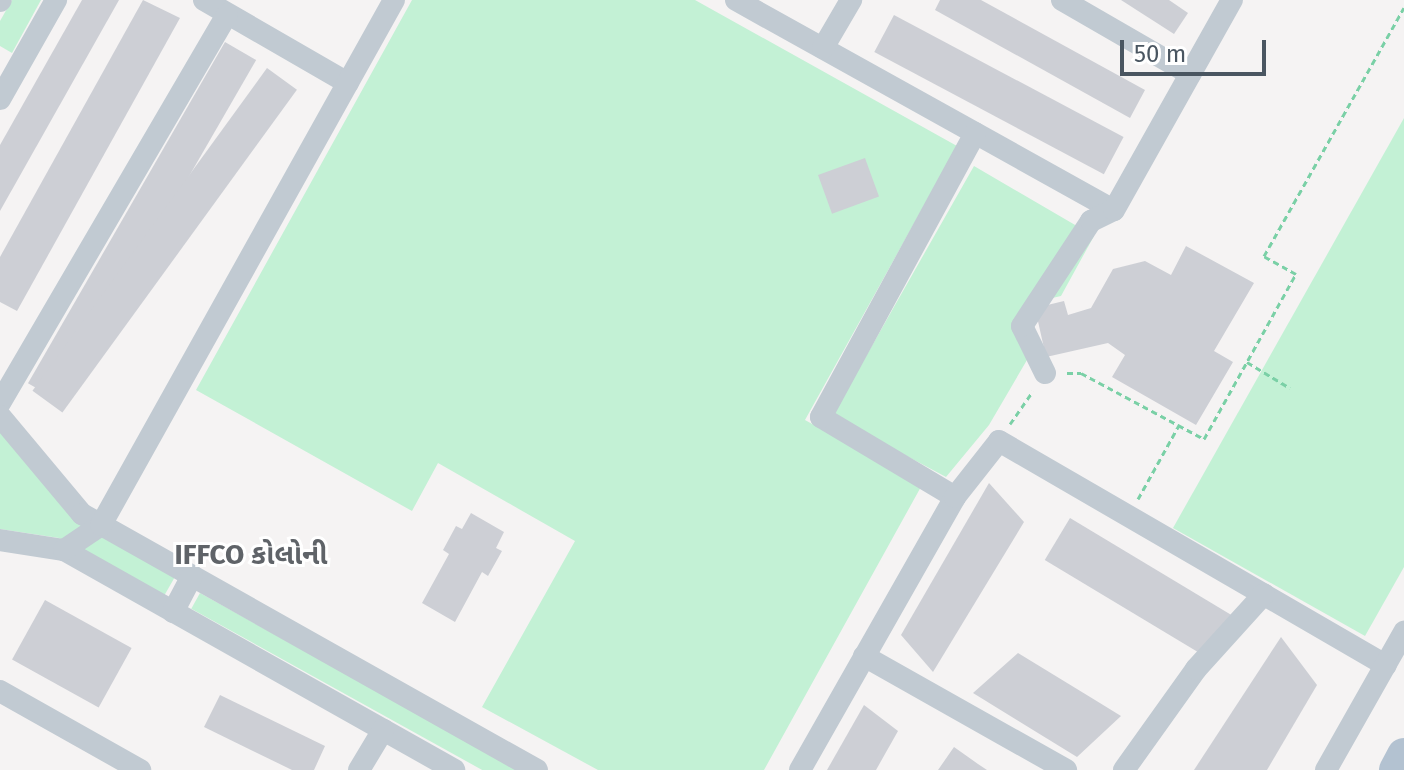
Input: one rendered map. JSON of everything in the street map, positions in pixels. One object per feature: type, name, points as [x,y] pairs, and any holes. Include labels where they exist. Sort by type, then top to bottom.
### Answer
[{"type":"main road","points":[[1396,770],[1404,755]]},
{"type":"street","points":[[0,99],[8,65],[56,0]]},
{"type":"street","points":[[204,0],[348,83]]},
{"type":"street","points":[[64,550],[101,525],[394,0]]},
{"type":"street","points":[[736,0],[1114,210]]},
{"type":"street","points":[[823,48],[851,0]]},
{"type":"street","points":[[1062,0],[1190,74]]},
{"type":"street","points":[[1045,373],[1022,326],[1091,221],[1114,210],[1232,0]]},
{"type":"street","points":[[0,403],[227,14]]},
{"type":"street","points":[[955,497],[821,417],[975,133]]},
{"type":"street","points":[[0,416],[82,514],[537,770]]},
{"type":"street","points":[[800,770],[955,497],[999,441],[1386,665]]},
{"type":"street","points":[[0,540],[64,550],[454,770]]},
{"type":"street","points":[[173,612],[192,576]]},
{"type":"street","points":[[1124,770],[1196,669],[1264,594]]},
{"type":"street","points":[[1326,770],[1404,632]]},
{"type":"street","points":[[864,656],[1066,770]]},
{"type":"street","points":[[0,691],[140,770]]},
{"type":"street","points":[[359,770],[383,730]]},
{"type":"path","points":[[999,441],[1045,373],[1081,373],[1204,439],[1296,274],[1264,256],[1404,8]]},
{"type":"path","points":[[1247,362],[1290,388]]},
{"type":"path","points":[[1129,516],[1179,425]]},
{"type":"green space","points":[[12,0],[41,0],[12,53],[0,46],[0,21]]},
{"type":"green space","points":[[412,0],[695,0],[957,146],[805,420],[922,485],[764,770],[598,770],[482,707],[575,541],[438,463],[412,511],[196,390]]},
{"type":"green space","points":[[1404,118],[1404,567],[1365,636],[1173,528]]},
{"type":"green space","points":[[974,166],[1094,236],[1061,296],[1026,304],[1034,348],[989,425],[946,477],[832,416]]},
{"type":"green space","points":[[0,432],[71,516],[176,575],[164,596],[59,538],[0,529]]},
{"type":"green space","points":[[200,593],[517,769],[482,770],[191,609]]},
{"type":"building","points":[[82,0],[119,0],[0,211],[0,145]]},
{"type":"building","points":[[143,0],[180,18],[17,311],[0,302],[0,257]]},
{"type":"building","points":[[940,0],[981,0],[1145,90],[1130,118],[935,10]]},
{"type":"building","points":[[1121,0],[1169,0],[1188,13],[1174,34]]},
{"type":"building","points":[[894,15],[1124,137],[1104,174],[874,52]]},
{"type":"building","points":[[225,42],[256,60],[59,401],[28,383]]},
{"type":"building","points":[[267,68],[297,90],[62,413],[32,391]]},
{"type":"building","points":[[865,158],[879,197],[832,214],[818,175]]},
{"type":"building","points":[[1186,246],[1254,283],[1214,351],[1233,362],[1196,425],[1112,377],[1125,355],[1108,343],[1046,357],[1035,308],[1064,301],[1068,315],[1091,308],[1113,269],[1145,261],[1171,275]]},
{"type":"building","points":[[989,483],[1024,522],[933,672],[901,635]]},
{"type":"building","points":[[471,513],[504,532],[496,548],[502,551],[488,576],[482,572],[455,622],[422,603],[449,554],[443,550],[456,526],[462,529]]},
{"type":"building","points":[[1070,518],[1239,619],[1214,661],[1045,560]]},
{"type":"building","points":[[45,600],[132,648],[99,707],[12,659]]},
{"type":"building","points":[[1281,637],[1317,685],[1267,770],[1194,770]]},
{"type":"building","points":[[1018,653],[1121,716],[1077,757],[973,693]]},
{"type":"building","points":[[220,695],[325,746],[314,770],[292,770],[204,727]]},
{"type":"building","points":[[864,705],[898,731],[876,770],[827,770]]},
{"type":"building","points":[[954,747],[978,764],[987,770],[938,770]]},
{"type":"district","name":"IFFCO કોલોની","points":[[251,555]]}]
